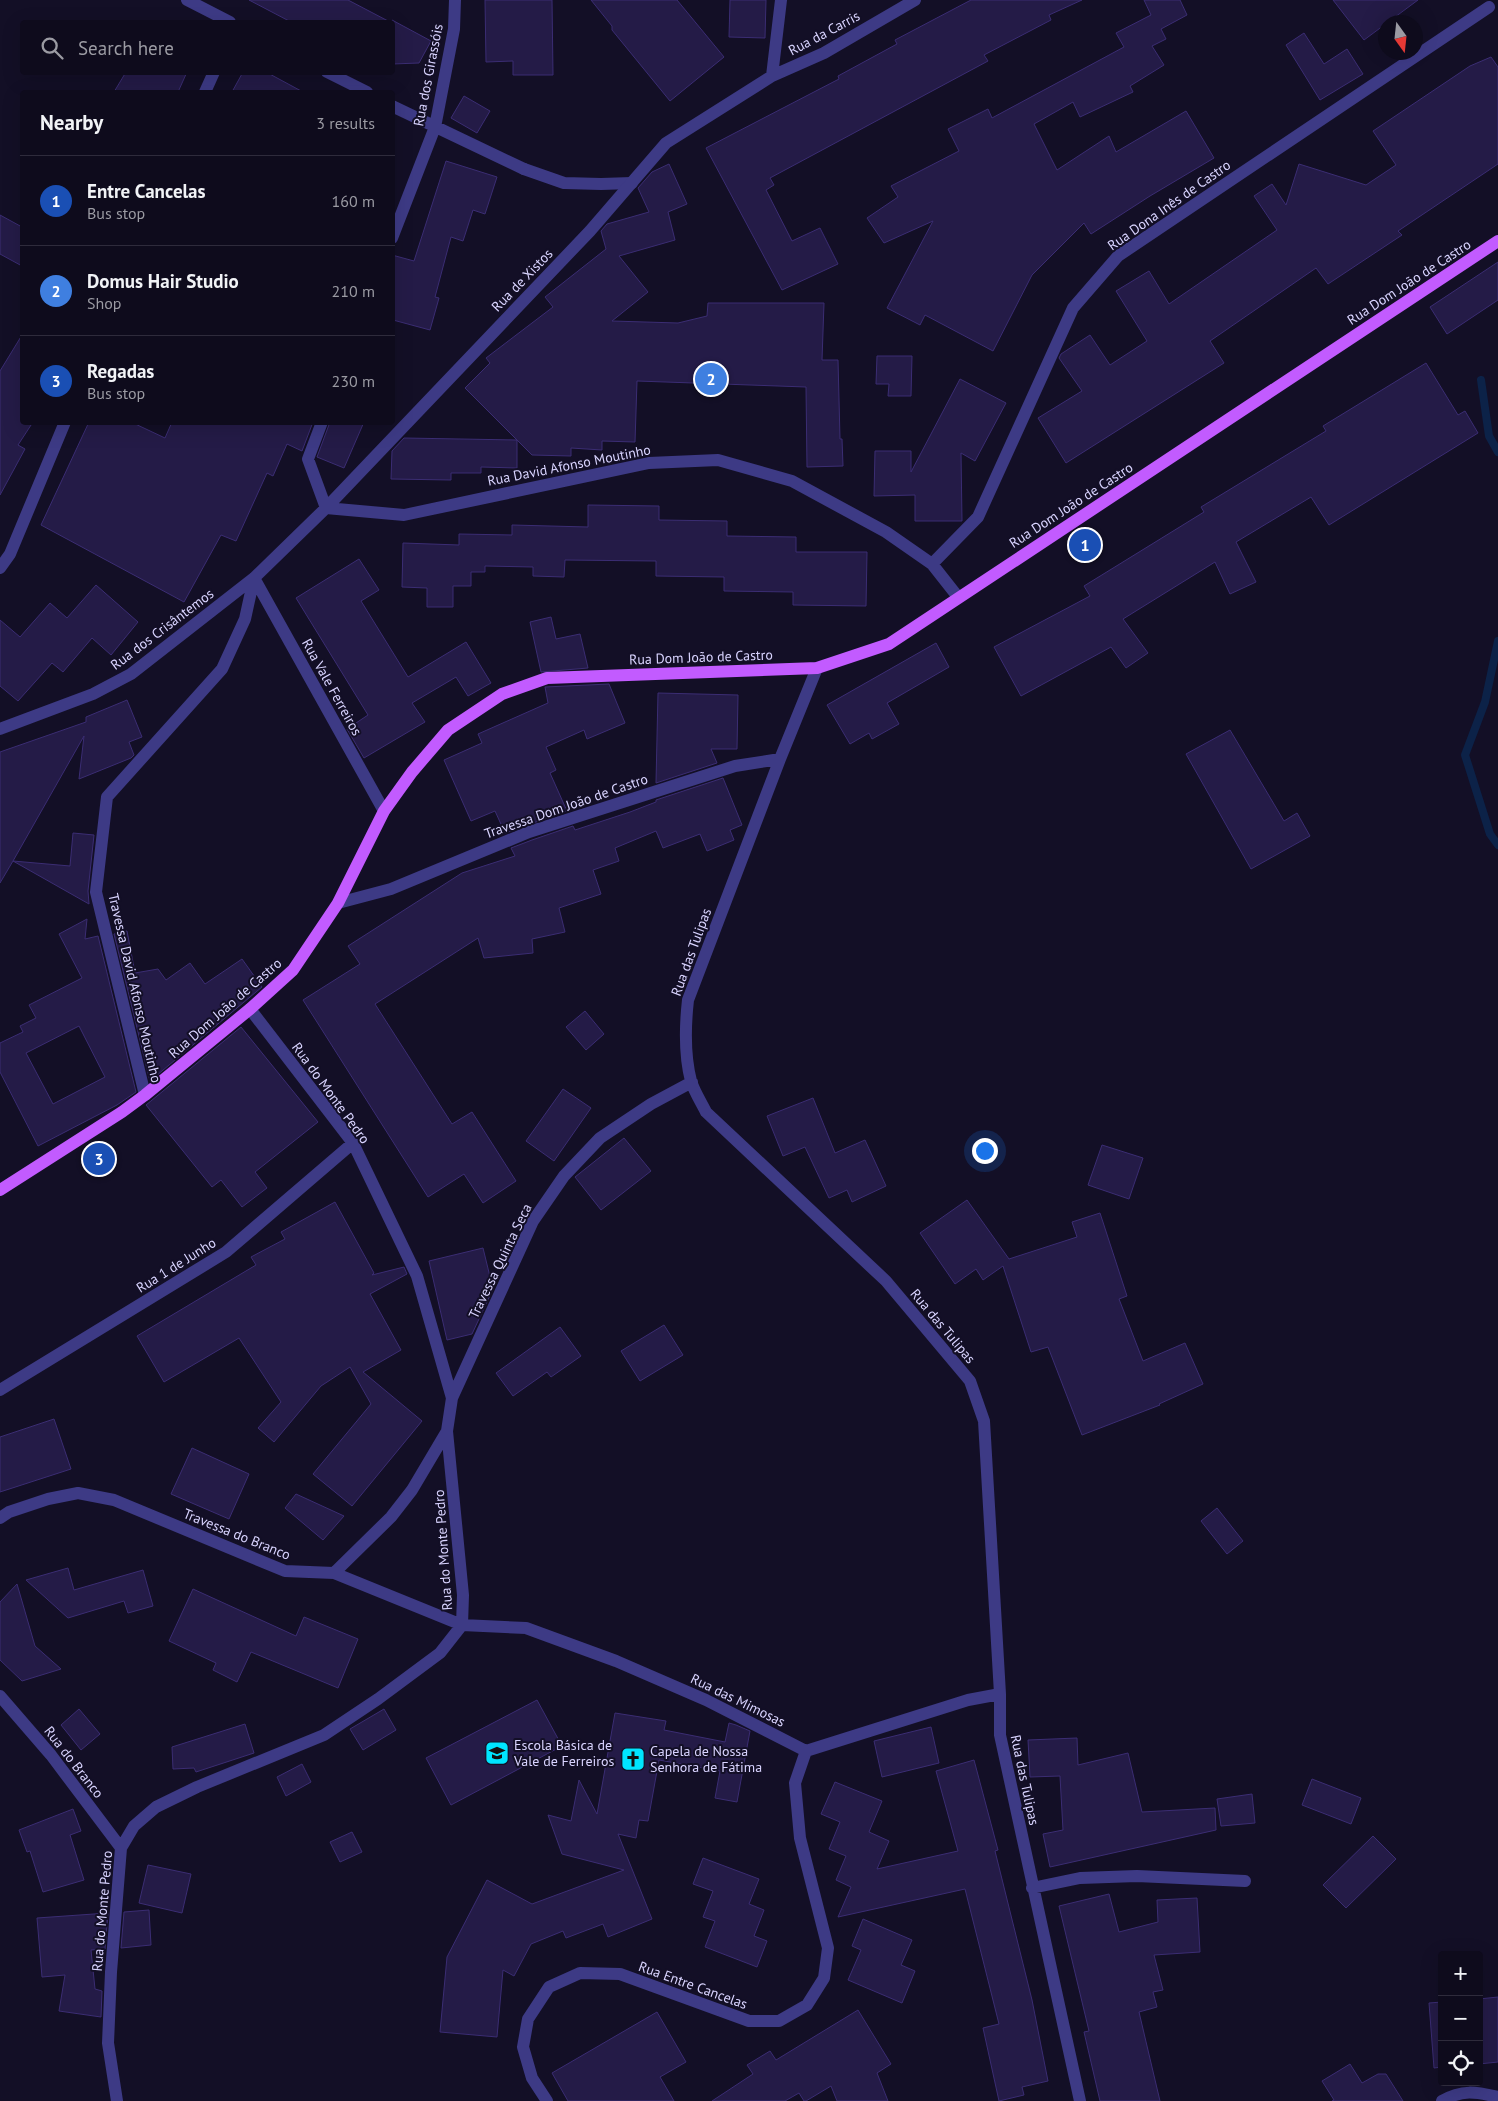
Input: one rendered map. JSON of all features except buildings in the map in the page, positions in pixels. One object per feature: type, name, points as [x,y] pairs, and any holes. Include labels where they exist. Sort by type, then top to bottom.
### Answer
[{"type":"main road","name":"Rua Dom João de Castro","points":[[0,1190],[122,1112],[145,1095],[250,1009],[293,970],[338,903],[384,812],[412,772],[448,730],[502,694],[547,678],[817,668],[889,644],[1498,241]]},
{"type":"street","points":[[187,0],[226,20]]},
{"type":"street","name":"Rua dos Girassóis","points":[[395,230],[435,128],[454,29],[455,0]]},
{"type":"street","points":[[772,76],[781,0]]},
{"type":"street","name":"Rua da Carris","points":[[772,76],[824,53],[915,0]]},
{"type":"street","name":"Rua Dona Inês de Castro","points":[[932,564],[978,517],[1072,308],[1118,256],[1490,5]]},
{"type":"street","points":[[206,90],[213,75]]},
{"type":"street","points":[[334,75],[362,90]]},
{"type":"street","name":"Rua de Xistos","points":[[254,578],[326,508],[590,231],[666,143],[772,76]]},
{"type":"street","points":[[395,108],[524,169],[564,183],[632,183]]},
{"type":"street","points":[[0,568],[10,554],[64,425]]},
{"type":"street","points":[[321,425],[308,459],[326,508]]},
{"type":"street","name":"Rua David Afonso Moutinho","points":[[326,508],[404,515],[649,463],[718,460],[792,481],[886,532],[932,564],[958,597]]},
{"type":"street","name":"Rua dos Crisântemos","points":[[0,729],[93,694],[131,674],[254,578]]},
{"type":"street","name":"Rua Vale Ferreiros","points":[[254,578],[384,812]]},
{"type":"street","name":"Travessa David Afonso Moutinho","points":[[145,1095],[96,892],[107,797],[222,669],[245,618],[254,578]]},
{"type":"street","name":"Rua das Tulipas","points":[[817,668],[780,759],[688,1000],[685,1027],[686,1047],[692,1082],[706,1112],[886,1281],[970,1381],[984,1421],[1000,1694],[1000,1735],[1080,2101]]},
{"type":"street","name":"Travessa Dom João de Castro","points":[[338,903],[391,889],[529,832],[735,766],[780,759]]},
{"type":"street","name":"Rua do Monte Pedro","points":[[117,2101],[108,2043],[111,1972],[121,1848],[134,1826],[156,1807],[197,1787],[324,1735],[378,1699],[440,1653],[462,1625],[463,1595],[447,1430],[452,1398],[417,1276],[353,1144],[250,1009]]},
{"type":"street","name":"Travessa Quinta Seca","points":[[452,1398],[533,1221],[564,1176],[600,1138],[651,1104],[692,1082]]},
{"type":"street","name":"Rua 1 de Junho","points":[[0,1390],[226,1252],[353,1144]]},
{"type":"street","points":[[334,1573],[391,1516],[412,1490],[447,1430]]},
{"type":"street","name":"Travessa do Branco","points":[[0,1518],[17,1509],[78,1493],[114,1500],[286,1571],[334,1573],[462,1625]]},
{"type":"street","name":"Rua das Mimosas","points":[[462,1625],[526,1628],[616,1661],[706,1700],[806,1751]]},
{"type":"street","points":[[806,1751],[968,1700],[1000,1694]]},
{"type":"street","name":"Rua do Branco","points":[[0,1696],[51,1755],[121,1848]]},
{"type":"street","name":"Rua Entre Cancelas","points":[[547,2101],[532,2078],[523,2047],[528,2019],[549,1987],[580,1973],[620,1974],[749,2021],[779,2020],[807,2005],[824,1978],[828,1948],[800,1838],[795,1783],[806,1751]]},
{"type":"street","points":[[1032,1888],[1080,1878],[1136,1876],[1245,1881]]},
{"type":"street","points":[[1442,2101],[1455,2094],[1478,2093],[1498,2098]]},
{"type":"waterway","points":[[1481,380],[1489,436],[1498,452]]},
{"type":"waterway","points":[[1498,641],[1485,702],[1465,755],[1490,834],[1498,845]]},
{"type":"place","name":"Domus Hair Studio","points":[[711,379]]},
{"type":"place","name":"Entre Cancelas","points":[[1085,545]]},
{"type":"place","name":"Regadas","points":[[99,1159]]},
{"type":"place","name":"Escola Básica de Vale de Ferreiros","points":[[497,1753]]},
{"type":"place","name":"Capela de Nossa Senhora de Fátima","points":[[633,1759]]}]
